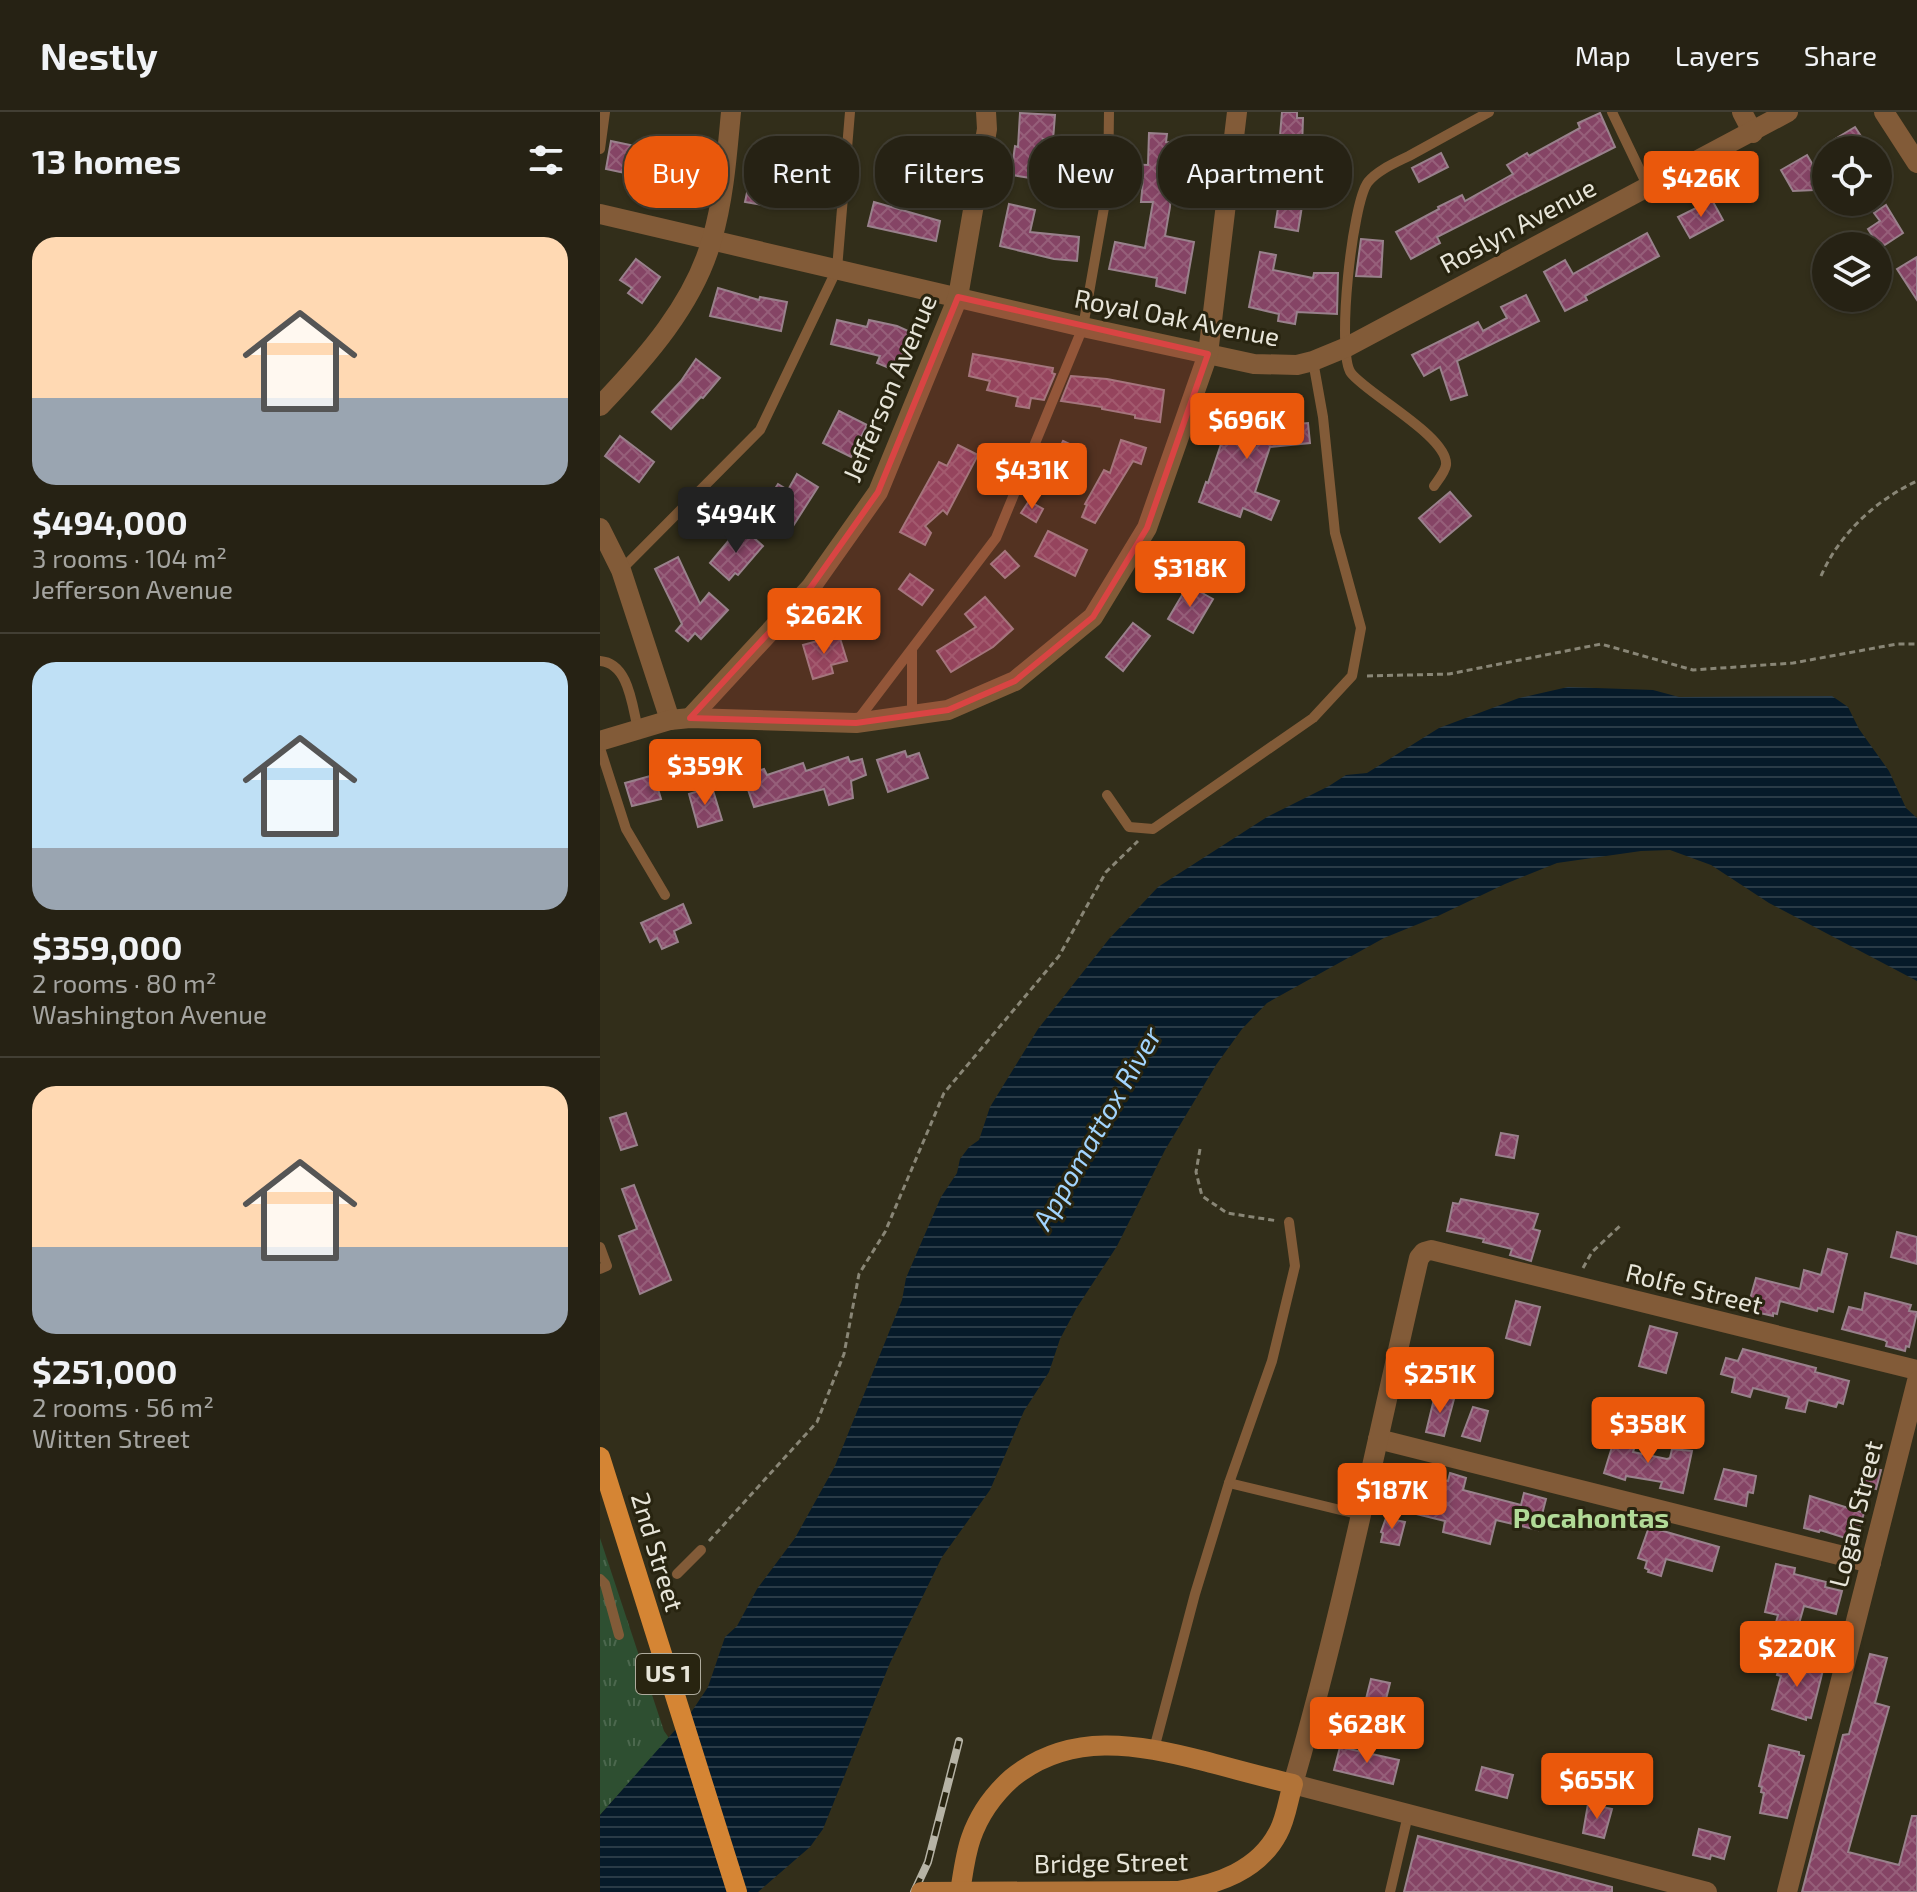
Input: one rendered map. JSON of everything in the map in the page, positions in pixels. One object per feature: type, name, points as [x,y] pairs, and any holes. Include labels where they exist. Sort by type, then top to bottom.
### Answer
[{"type":"main road","name":"2nd Street","points":[[600,1457],[737,1892]]},
{"type":"street","points":[[600,406],[656,342],[686,300],[712,241],[725,177],[731,112]]},
{"type":"street","name":"Jefferson Avenue","points":[[680,719],[811,587],[878,492],[958,297],[987,129],[986,112]]},
{"type":"street","points":[[600,741],[680,719],[856,723],[948,710],[1015,681],[1093,617],[1147,528],[1208,354],[1237,112]]},
{"type":"street","points":[[1742,112],[1753,133]]},
{"type":"street","name":"Roslyn Avenue","points":[[1313,361],[1347,347],[1788,112]]},
{"type":"street","points":[[1884,112],[1917,163]]},
{"type":"street","name":"Royal Oak Avenue","points":[[600,214],[1254,364],[1281,366],[1313,361]]},
{"type":"street","points":[[600,528],[621,570],[680,719]]},
{"type":"street","name":"Rolfe Street","points":[[1293,1784],[1361,1515],[1419,1258],[1424,1252],[1431,1250],[1917,1370]]},
{"type":"street","name":"Logan Street","points":[[1787,1892],[1917,1381]]},
{"type":"street","points":[[1378,1439],[1871,1563]]},
{"type":"street","points":[[960,1892],[978,1822],[1005,1784],[1045,1757],[1093,1744],[1123,1744],[1154,1749],[1707,1892]]},
{"type":"street","name":"Bridge Street","points":[[921,1892],[1178,1891],[1211,1885],[1239,1873],[1264,1854],[1279,1831],[1293,1784]]},
{"type":"lane","points":[[600,149],[605,112]]},
{"type":"lane","points":[[621,570],[760,430],[837,269],[850,112]]},
{"type":"lane","points":[[856,723],[996,538],[1083,327],[1108,185],[1109,112]]},
{"type":"lane","points":[[1434,486],[1446,465],[1444,457],[1417,425],[1350,372],[1346,361],[1346,299],[1352,242],[1363,192],[1376,174],[1489,112]]},
{"type":"lane","points":[[1612,112],[1648,187]]},
{"type":"lane","name":"Royal Oak Avenue","points":[[1313,361],[1323,417],[1335,533],[1361,628],[1352,676]]},
{"type":"lane","points":[[912,650],[912,715]]},
{"type":"lane","points":[[600,661],[609,662],[621,671],[638,729]]},
{"type":"lane","points":[[1107,795],[1129,827],[1153,829],[1313,718],[1352,676]]},
{"type":"lane","points":[[600,748],[626,829],[665,895]]},
{"type":"lane","points":[[1154,1749],[1195,1594],[1229,1483],[1272,1361],[1295,1266],[1289,1222]]},
{"type":"lane","points":[[600,1247],[607,1266],[600,1269]]},
{"type":"lane","points":[[1229,1483],[1361,1515]]},
{"type":"lane","points":[[677,1574],[701,1550]]},
{"type":"lane","points":[[600,1579],[605,1584],[619,1635]]},
{"type":"lane","points":[[1390,1892],[1408,1815]]},
{"type":"path","points":[[1821,576],[1839,542],[1855,524],[1917,481]]},
{"type":"path","points":[[1352,676],[1449,674],[1601,644],[1693,670],[1793,663],[1897,644],[1917,644]]},
{"type":"path","points":[[701,1550],[817,1422],[844,1354],[859,1274],[885,1232],[944,1093],[1059,956],[1106,872],[1125,850],[1153,829]]},
{"type":"path","points":[[1200,1149],[1196,1172],[1202,1196],[1227,1213],[1289,1222]]},
{"type":"path","points":[[1574,1286],[1592,1252],[1621,1225]]},
{"type":"highlighted area","points":[[958,297],[1208,354],[1147,528],[1093,617],[1015,681],[948,710],[856,723],[690,718],[811,587],[878,492]]},
{"type":"green space","points":[[600,1538],[664,1731],[669,1738],[600,1815]]},
{"type":"water","name":"Appomattox River","points":[[1568,687],[1653,690],[1679,697],[1832,696],[1848,707],[1859,729],[1889,771],[1906,808],[1917,818],[1917,981],[1769,903],[1711,865],[1670,850],[1557,863],[1384,938],[1267,1003],[1242,1029],[1216,1065],[1165,1150],[1117,1246],[1076,1309],[1060,1339],[1049,1372],[1024,1411],[990,1490],[942,1557],[890,1663],[823,1829],[810,1847],[758,1892],[600,1892],[600,1815],[692,1711],[708,1687],[725,1637],[737,1626],[757,1589],[795,1538],[835,1466],[902,1300],[906,1278],[941,1197],[957,1173],[960,1159],[979,1140],[990,1107],[1038,1029],[1109,939],[1158,887],[1267,817],[1346,775],[1367,773],[1439,728],[1519,698]]},
{"type":"building","points":[[1282,112],[1297,112],[1297,118],[1303,118],[1302,136],[1280,136]]},
{"type":"building","points":[[1020,113],[1055,115],[1053,136],[1029,136],[1029,178],[1013,175],[1015,146],[1018,147]]},
{"type":"building","points":[[1600,113],[1615,147],[1437,237],[1440,243],[1411,259],[1396,232],[1462,195],[1465,201],[1513,174],[1507,165],[1580,128],[1578,123]]},
{"type":"building","points":[[1855,127],[1861,136],[1840,136]]},
{"type":"building","points":[[1149,133],[1167,134],[1158,136],[1158,208],[1170,208],[1165,236],[1194,242],[1185,293],[1156,286],[1157,278],[1109,269],[1115,242],[1145,248],[1153,202],[1142,202],[1142,165],[1148,165]]},
{"type":"building","points":[[611,141],[624,144],[624,173],[606,169]]},
{"type":"building","points":[[1441,153],[1448,167],[1419,182],[1412,168]]},
{"type":"building","points":[[1807,155],[1812,164],[1812,190],[1793,191],[1781,170]]},
{"type":"building","points":[[1712,200],[1723,220],[1690,238],[1678,217]]},
{"type":"building","points":[[874,202],[875,208],[895,208],[940,221],[936,241],[868,226]]},
{"type":"building","points":[[1013,205],[1035,210],[1030,232],[1079,237],[1077,261],[1054,259],[1000,246],[1008,208],[1013,208]]},
{"type":"building","points":[[1278,208],[1302,208],[1298,231],[1275,227]]},
{"type":"building","points":[[1892,215],[1903,233],[1892,240],[1892,232],[1870,232],[1868,229],[1880,221],[1876,216]]},
{"type":"building","points":[[1647,233],[1659,256],[1585,296],[1587,300],[1565,311],[1544,272],[1565,260],[1573,274]]},
{"type":"building","points":[[1361,239],[1383,241],[1381,277],[1356,276]]},
{"type":"building","points":[[1260,252],[1276,255],[1273,270],[1313,278],[1314,273],[1338,273],[1337,314],[1297,312],[1295,324],[1278,321],[1279,314],[1249,307]]},
{"type":"building","points":[[1917,257],[1917,300],[1897,269]]},
{"type":"building","points":[[636,259],[660,277],[642,303],[628,293],[632,288],[620,280]]},
{"type":"building","points":[[718,288],[759,300],[760,297],[787,302],[781,331],[710,316]]},
{"type":"building","points":[[1526,295],[1539,321],[1457,361],[1467,395],[1451,400],[1440,367],[1424,376],[1412,355],[1478,322],[1483,331],[1507,318],[1501,307]]},
{"type":"building","points":[[837,320],[867,327],[869,320],[897,326],[917,335],[901,373],[877,363],[880,356],[831,344]]},
{"type":"building","points":[[973,354],[1053,368],[1052,373],[1055,374],[1044,400],[1031,398],[1029,408],[1016,406],[1018,397],[987,390],[990,381],[969,376]]},
{"type":"building","points":[[696,359],[720,378],[671,429],[652,412],[681,381]]},
{"type":"building","points":[[1071,376],[1164,390],[1160,422],[1102,407],[1061,401]]},
{"type":"building","points":[[1227,404],[1272,416],[1269,426],[1308,423],[1310,443],[1270,447],[1255,492],[1279,501],[1271,520],[1243,508],[1240,517],[1199,502],[1227,426],[1221,425]]},
{"type":"building","points":[[839,411],[867,425],[851,457],[823,443]]},
{"type":"building","points":[[620,436],[654,462],[639,482],[605,456]]},
{"type":"building","points":[[1121,440],[1146,448],[1141,464],[1133,461],[1095,523],[1082,517],[1085,504],[1104,470],[1110,473]]},
{"type":"building","points":[[1063,441],[1078,448],[1073,461],[1057,454]]},
{"type":"building","points":[[958,445],[978,455],[947,514],[943,510],[925,526],[931,533],[925,545],[900,532],[939,462],[947,466]]},
{"type":"building","points":[[797,474],[818,487],[793,526],[763,507],[778,484],[788,490]]},
{"type":"building","points":[[1450,492],[1471,516],[1440,542],[1419,518]]},
{"type":"building","points":[[1029,501],[1043,509],[1036,522],[1021,513]]},
{"type":"building","points":[[745,530],[763,546],[738,575],[735,573],[729,580],[710,563],[735,533],[742,535]]},
{"type":"building","points":[[1048,531],[1087,550],[1075,576],[1035,556]]},
{"type":"building","points":[[1005,551],[1019,566],[1005,578],[991,564]]},
{"type":"building","points":[[678,557],[700,604],[709,593],[728,610],[701,639],[695,633],[688,641],[676,631],[682,624],[655,569]]},
{"type":"building","points":[[910,574],[933,590],[922,605],[899,589]]},
{"type":"building","points":[[1188,585],[1213,599],[1193,633],[1168,619]]},
{"type":"building","points":[[985,597],[1013,629],[993,647],[951,672],[937,651],[976,627],[965,614]]},
{"type":"building","points":[[1133,623],[1150,636],[1123,671],[1106,657]]},
{"type":"building","points":[[839,635],[847,661],[831,665],[833,673],[813,679],[803,645]]},
{"type":"building","points":[[905,751],[907,757],[919,753],[928,778],[888,792],[877,760]]},
{"type":"building","points":[[848,757],[850,762],[862,759],[866,775],[851,781],[853,798],[829,805],[824,789],[754,807],[743,775],[764,769],[767,775],[803,763],[806,771]]},
{"type":"building","points":[[654,775],[661,799],[632,806],[625,783]]},
{"type":"building","points":[[712,787],[722,820],[698,827],[689,794]]},
{"type":"building","points":[[683,904],[691,923],[674,931],[678,942],[662,949],[657,938],[650,942],[641,923]]},
{"type":"building","points":[[626,1113],[637,1145],[621,1150],[610,1118]]},
{"type":"building","points":[[1501,1133],[1518,1136],[1514,1158],[1496,1155]]},
{"type":"building","points":[[634,1185],[671,1280],[640,1294],[619,1236],[637,1229],[622,1189]]},
{"type":"building","points":[[1461,1199],[1538,1214],[1533,1229],[1540,1231],[1531,1261],[1510,1255],[1512,1249],[1483,1242],[1484,1239],[1447,1231],[1453,1203],[1459,1204]]},
{"type":"building","points":[[1897,1232],[1917,1237],[1917,1264],[1891,1257]]},
{"type":"building","points":[[1828,1249],[1847,1254],[1833,1312],[1780,1301],[1777,1314],[1773,1313],[1773,1316],[1751,1311],[1752,1307],[1748,1306],[1756,1278],[1800,1289],[1804,1270],[1821,1275]]},
{"type":"building","points":[[1865,1293],[1911,1305],[1909,1311],[1917,1312],[1909,1347],[1906,1346],[1905,1351],[1886,1346],[1884,1340],[1842,1329],[1849,1307],[1862,1310]]},
{"type":"building","points":[[1516,1301],[1540,1307],[1530,1345],[1506,1338]]},
{"type":"building","points":[[1650,1326],[1677,1333],[1666,1373],[1639,1366]]},
{"type":"building","points":[[1743,1349],[1816,1368],[1815,1372],[1849,1381],[1843,1404],[1838,1402],[1836,1407],[1808,1400],[1805,1412],[1786,1408],[1789,1397],[1753,1388],[1750,1397],[1732,1392],[1735,1378],[1721,1374],[1726,1358],[1738,1361]]},
{"type":"building","points":[[1435,1395],[1454,1399],[1444,1436],[1426,1432]]},
{"type":"building","points":[[1473,1407],[1488,1411],[1480,1441],[1462,1436]]},
{"type":"building","points":[[1616,1434],[1637,1440],[1633,1452],[1667,1459],[1672,1449],[1692,1451],[1683,1493],[1660,1488],[1662,1482],[1626,1476],[1625,1480],[1604,1473]]},
{"type":"building","points":[[1866,1468],[1881,1470],[1876,1489],[1862,1485]]},
{"type":"building","points":[[1724,1469],[1756,1476],[1753,1493],[1748,1492],[1746,1506],[1715,1499]]},
{"type":"building","points":[[1450,1473],[1466,1478],[1463,1490],[1521,1505],[1524,1493],[1546,1499],[1538,1530],[1496,1520],[1490,1544],[1443,1532],[1445,1521],[1404,1511],[1411,1478],[1448,1481]]},
{"type":"building","points":[[1810,1496],[1864,1513],[1857,1536],[1854,1535],[1852,1540],[1804,1528]]},
{"type":"building","points":[[1386,1518],[1405,1522],[1399,1545],[1381,1542]]},
{"type":"building","points":[[1649,1527],[1719,1547],[1712,1571],[1666,1559],[1661,1576],[1648,1572],[1645,1568],[1647,1561],[1638,1558]]},
{"type":"building","points":[[1776,1564],[1795,1568],[1794,1574],[1826,1582],[1825,1587],[1842,1591],[1836,1614],[1804,1606],[1791,1652],[1770,1645],[1778,1615],[1765,1612]]},
{"type":"building","points":[[1870,1654],[1887,1658],[1875,1703],[1889,1707],[1848,1852],[1899,1865],[1912,1816],[1917,1816],[1917,1892],[1802,1892],[1843,1735],[1849,1734]]},
{"type":"building","points":[[1782,1657],[1823,1670],[1811,1718],[1806,1717],[1806,1720],[1772,1709],[1781,1676],[1777,1675]]},
{"type":"building","points":[[1371,1679],[1390,1683],[1385,1703],[1366,1699]]},
{"type":"building","points":[[1769,1745],[1804,1756],[1787,1818],[1760,1813],[1764,1793],[1759,1786]]},
{"type":"building","points":[[1340,1747],[1399,1760],[1393,1784],[1334,1770]]},
{"type":"building","points":[[1482,1767],[1513,1775],[1507,1798],[1476,1790]]},
{"type":"building","points":[[1588,1804],[1612,1809],[1604,1838],[1583,1833]]},
{"type":"building","points":[[1699,1829],[1730,1837],[1724,1859],[1693,1855]]},
{"type":"building","points":[[1418,1836],[1612,1887],[1612,1892],[1404,1892]]},
{"type":"railway","points":[[914,1892],[928,1862],[959,1741]]},
{"type":"district","name":"Pocahontas","points":[[1591,1518]]}]
